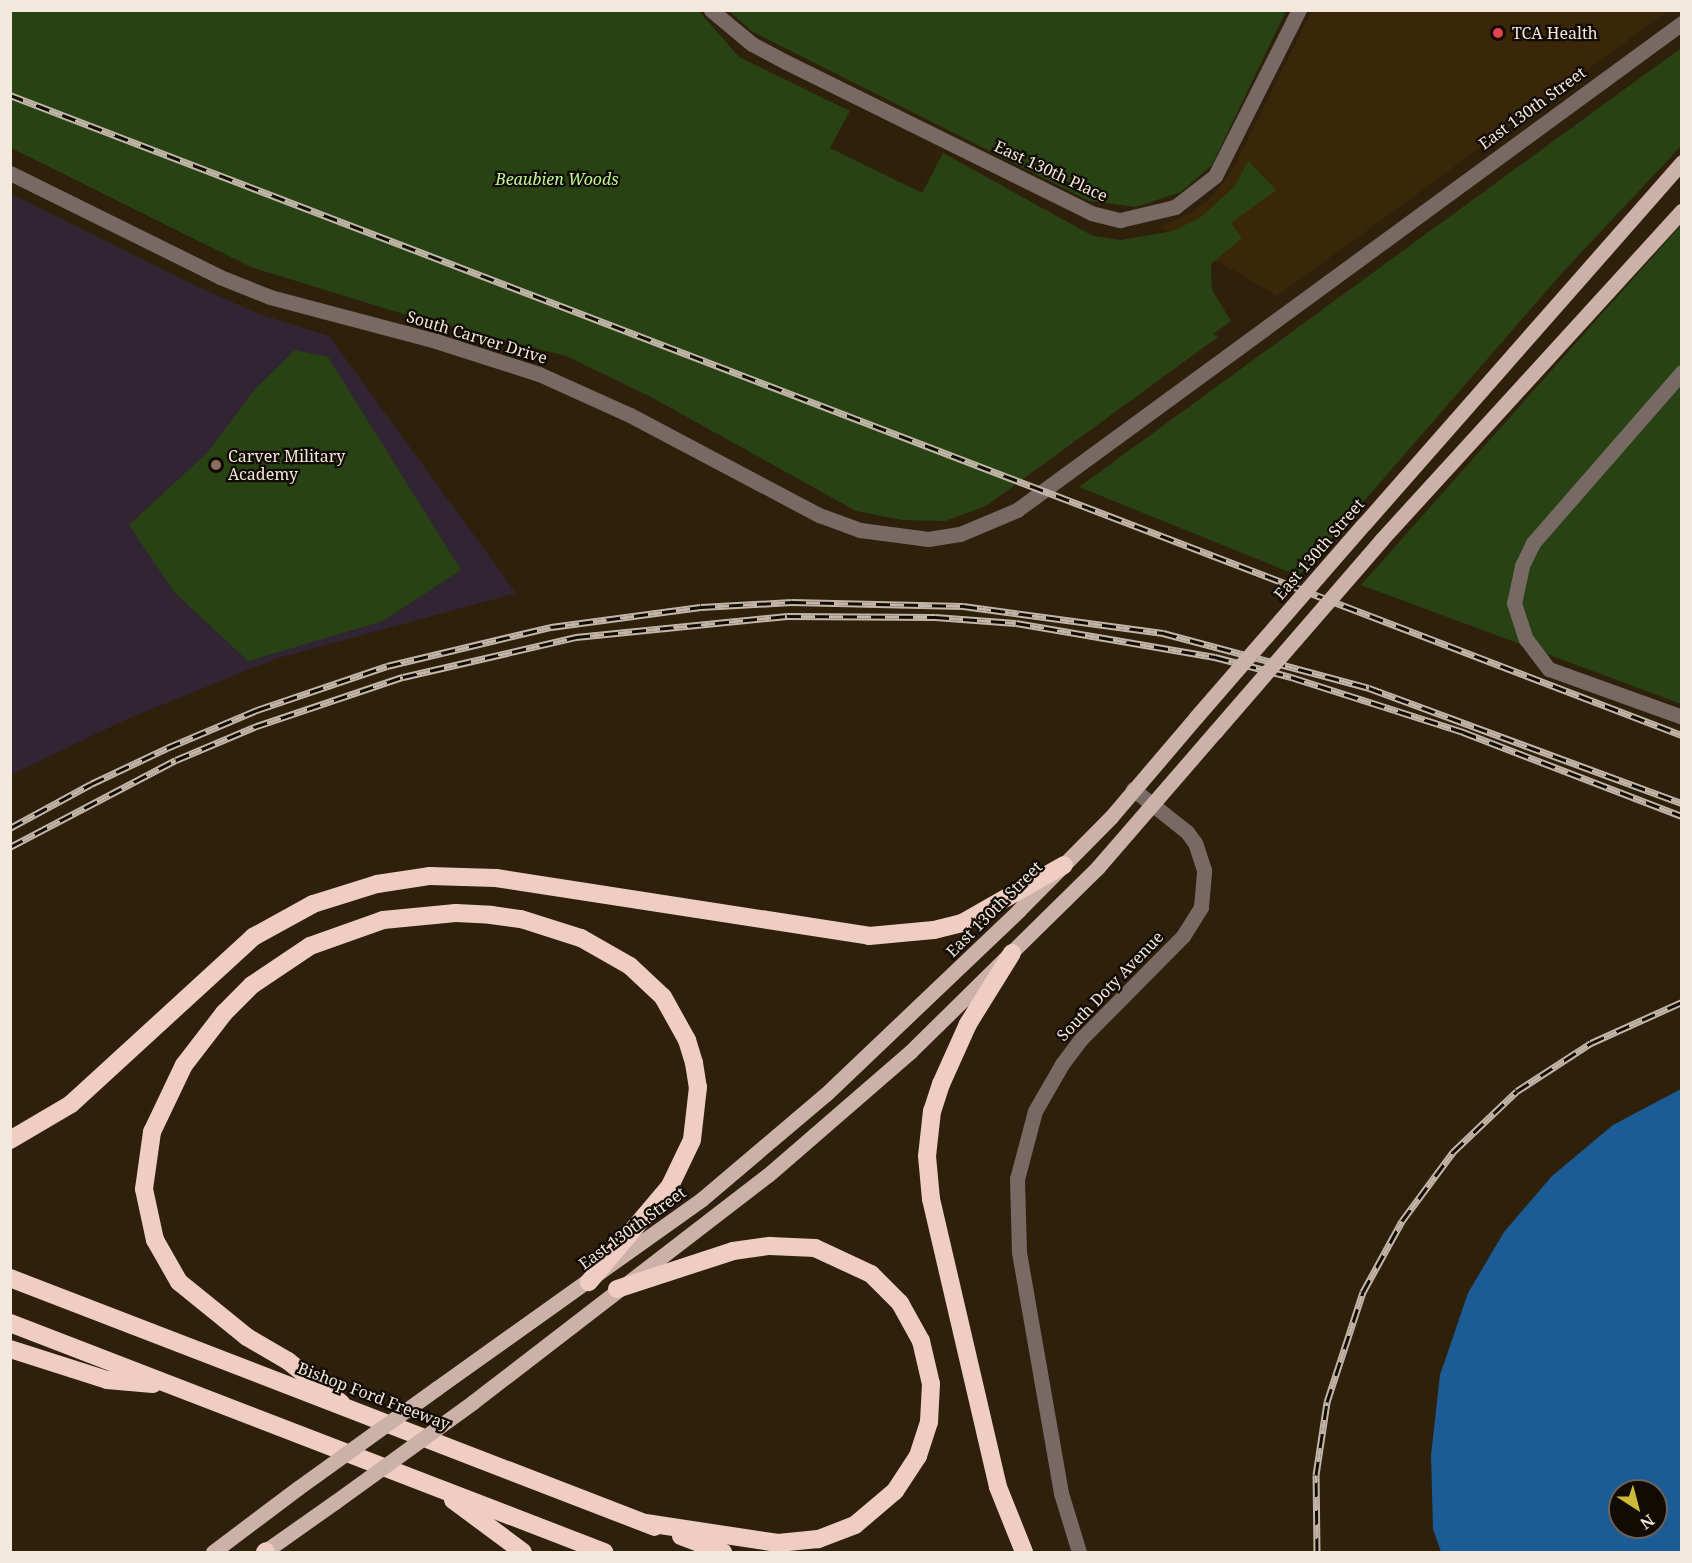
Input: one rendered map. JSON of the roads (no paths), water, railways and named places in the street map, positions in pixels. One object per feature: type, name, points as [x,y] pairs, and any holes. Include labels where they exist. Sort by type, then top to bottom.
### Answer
[{"type":"highway","points":[[10,1140],[87,1091],[253,937],[314,904],[376,884],[430,876],[496,879],[869,936],[925,932],[962,923],[1064,865]]},
{"type":"highway","points":[[341,1403],[288,1361],[202,1304],[179,1282],[155,1240],[144,1189],[152,1132],[190,1056],[224,1012],[252,986],[310,946],[383,920],[456,913],[491,915],[529,922],[581,938],[630,966],[663,997],[687,1040],[694,1063],[698,1087],[692,1140],[684,1161],[649,1214],[589,1282]]},
{"type":"highway","points":[[1012,953],[968,1024],[940,1084],[932,1111],[927,1156],[931,1199],[998,1487],[1024,1552]]},
{"type":"highway","points":[[618,1289],[733,1251],[778,1246],[815,1248],[872,1274],[900,1303],[921,1341],[931,1384],[929,1422],[918,1456],[895,1491],[855,1525],[818,1539],[778,1544],[646,1523]]},
{"type":"highway","name":"Bishop Ford Freeway","points":[[10,1278],[341,1403],[723,1552]]},
{"type":"highway","points":[[10,1323],[604,1552]]},
{"type":"highway","points":[[10,1349],[107,1380],[178,1387]]},
{"type":"highway","points":[[435,1487],[523,1552]]},
{"type":"main road","name":"East 130th Street","points":[[213,1552],[298,1488],[702,1199],[826,1094],[1064,865],[1682,162]]},
{"type":"main road","points":[[265,1552],[472,1402],[760,1182],[842,1113],[1012,953],[1098,867],[1382,539],[1682,211]]},
{"type":"street","name":"East 130th Place","points":[[711,10],[752,44],[786,62],[1091,213],[1120,220],[1175,207],[1215,176],[1299,10]]},
{"type":"street","name":"East 130th Street","points":[[928,539],[960,534],[1017,510],[1682,22]]},
{"type":"street","name":"South Carver Drive","points":[[10,173],[220,278],[270,297],[436,341],[539,374],[630,415],[819,515],[860,530],[928,539]]},
{"type":"street","points":[[1682,372],[1533,543],[1522,566],[1514,603],[1526,639],[1549,669],[1682,717]]},
{"type":"street","name":"South Doty Avenue","points":[[1079,1552],[1061,1492],[1019,1252],[1017,1179],[1035,1111],[1062,1064],[1081,1039],[1183,936],[1201,907],[1204,870],[1195,843],[1133,789]]},
{"type":"water","points":[[1681,1089],[1681,1552],[1441,1552],[1433,1529],[1431,1455],[1440,1375],[1468,1293],[1504,1232],[1552,1176],[1613,1125]]},
{"type":"railway","points":[[10,95],[1682,735]]},
{"type":"railway","points":[[10,828],[91,784],[167,748],[257,710],[387,666],[551,627],[701,607],[792,602],[963,606],[1163,633],[1369,688],[1682,803]]},
{"type":"railway","points":[[10,847],[176,760],[254,727],[403,677],[576,637],[787,616],[935,617],[1016,623],[1215,657],[1291,677],[1463,732],[1682,816]]},
{"type":"railway","points":[[1317,1552],[1316,1475],[1327,1402],[1363,1292],[1402,1221],[1453,1152],[1517,1091],[1591,1043],[1682,1002]]},
{"type":"place","name":"TCA Health","points":[[1498,33]]},
{"type":"place","name":"Carver Military Academy","points":[[216,465]]},
{"type":"park label","name":"Beaubien Woods","points":[[557,179]]}]
